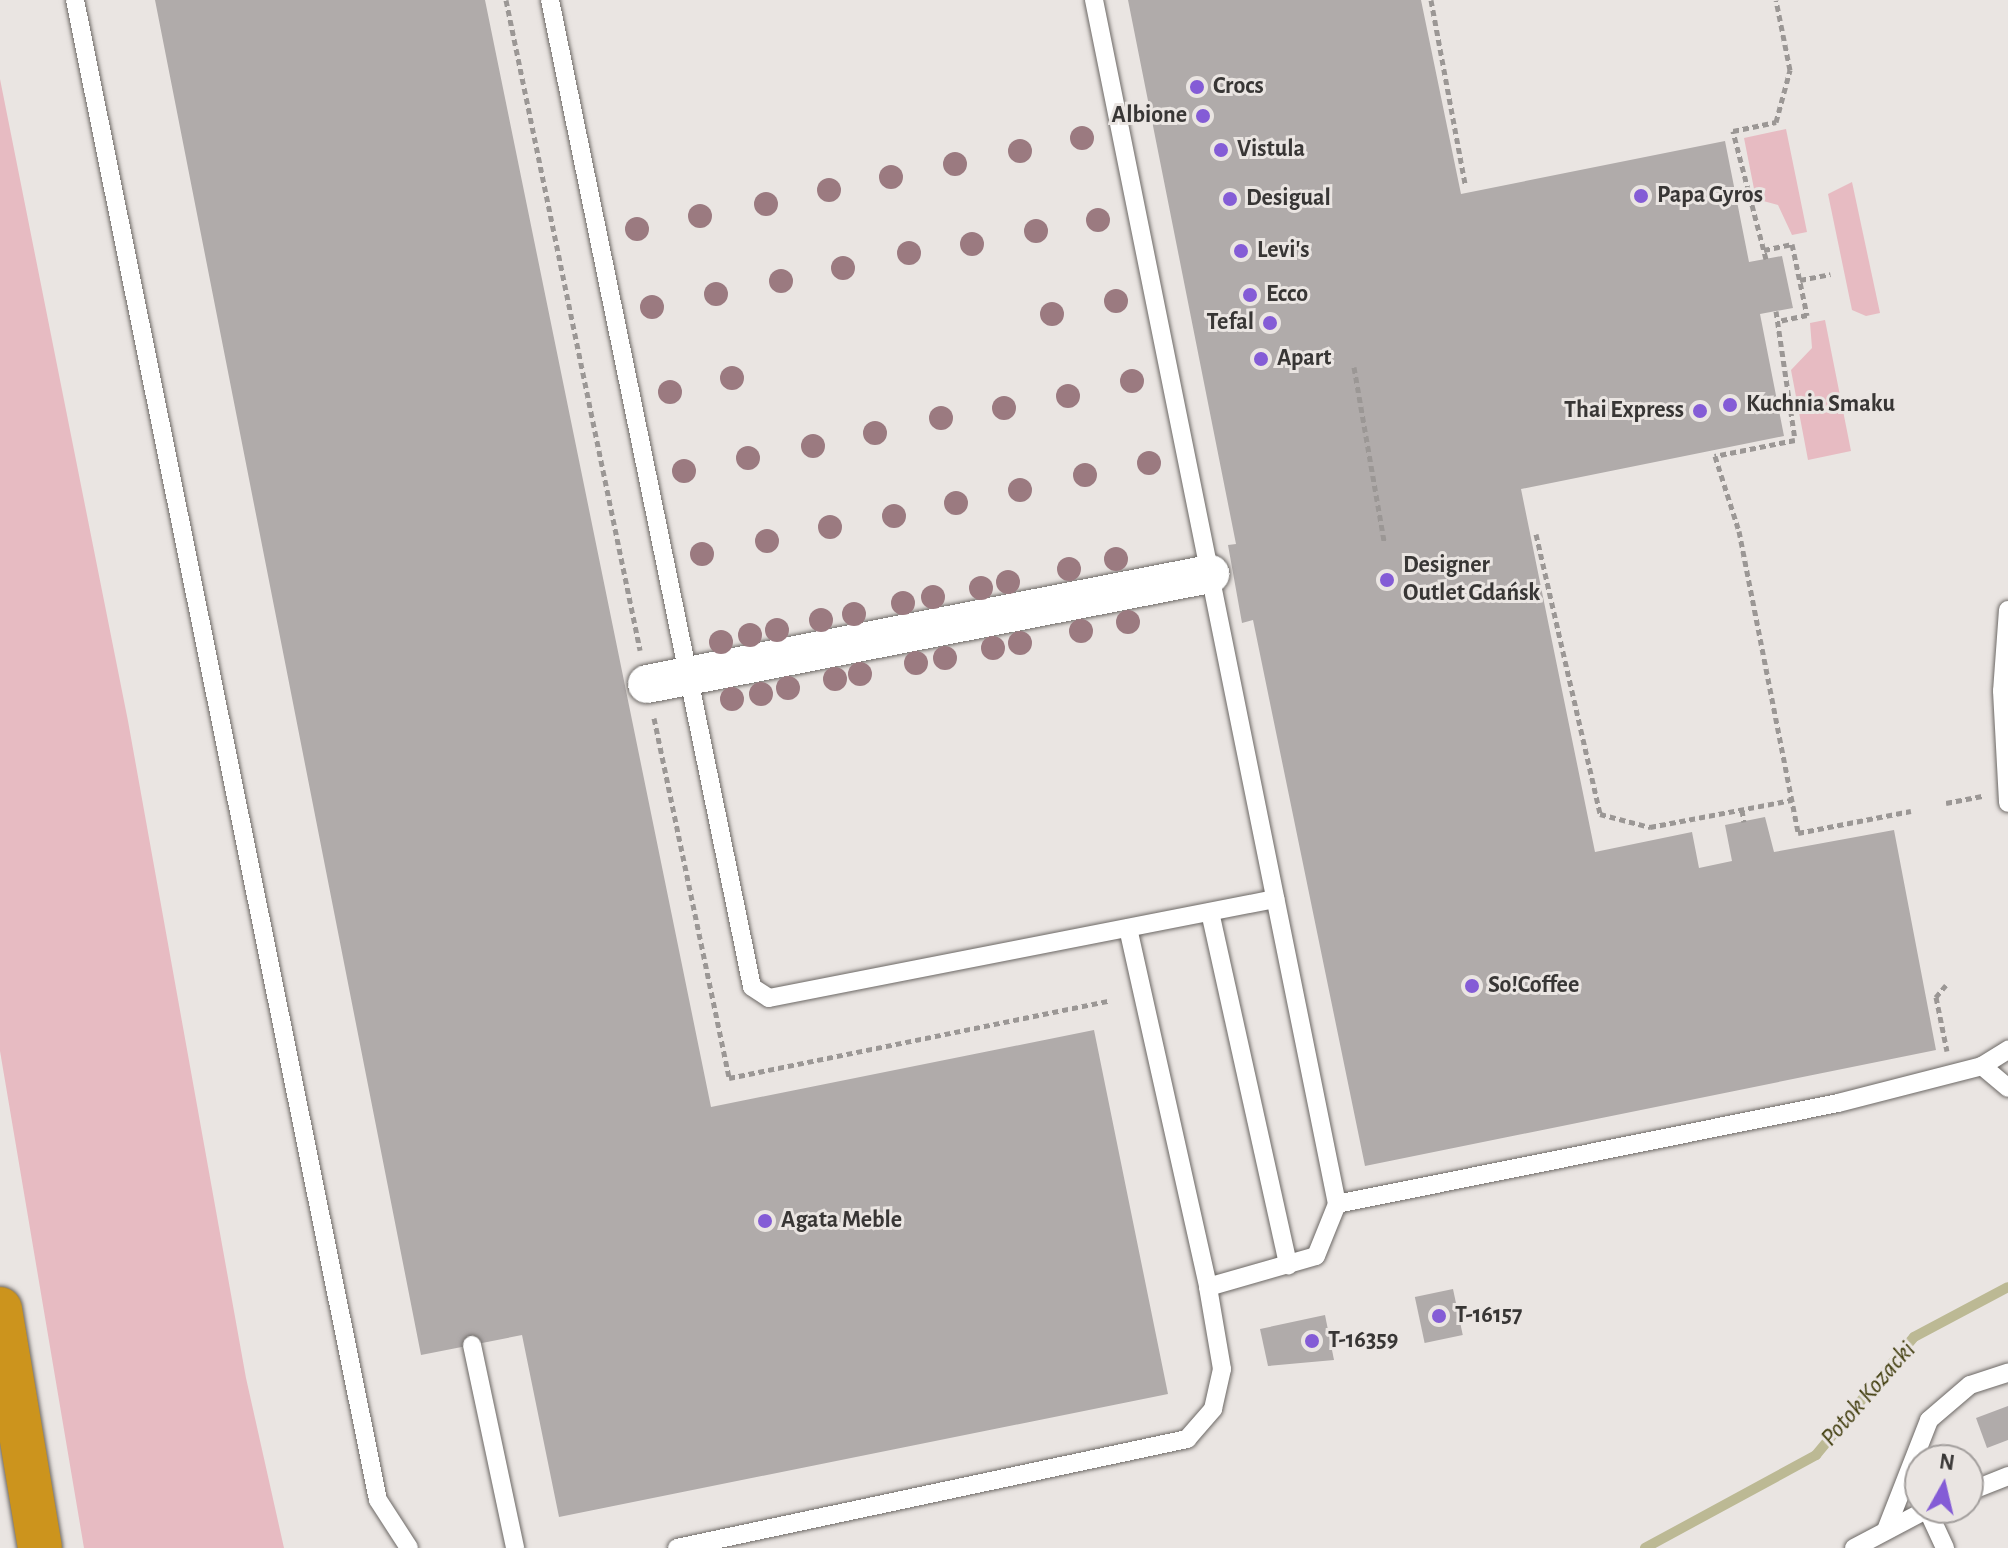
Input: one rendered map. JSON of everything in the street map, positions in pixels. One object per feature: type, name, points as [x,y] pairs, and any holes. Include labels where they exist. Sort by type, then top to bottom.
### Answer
[{"type":"highway","points":[[0,1309],[40,1548]]},
{"type":"street","points":[[647,684],[1210,574]]},
{"type":"lane","points":[[75,0],[378,1500],[409,1548]]},
{"type":"lane","points":[[550,0],[752,987],[769,998],[1275,899]]},
{"type":"lane","points":[[1094,0],[1337,1204],[1316,1256],[1208,1287]]},
{"type":"lane","points":[[2008,610],[2002,691],[2008,803]]},
{"type":"lane","points":[[1210,912],[1288,1265]]},
{"type":"lane","points":[[677,1548],[1187,1439],[1213,1409],[1222,1369],[1208,1287],[1128,928]]},
{"type":"lane","points":[[1337,1204],[1838,1103],[1982,1066],[2008,1050]]},
{"type":"lane","points":[[1982,1066],[2008,1088]]},
{"type":"lane","points":[[472,1345],[515,1548]]},
{"type":"lane","points":[[1886,1530],[1929,1420],[1970,1385],[2008,1373]]},
{"type":"lane","points":[[1984,1486],[2008,1476]]},
{"type":"lane","points":[[1854,1548],[1904,1521]]},
{"type":"lane","points":[[1935,1524],[1945,1548]]},
{"type":"path","points":[[1431,0],[1465,184]]},
{"type":"path","points":[[1766,259],[1733,131],[1776,122],[1790,70],[1776,0]]},
{"type":"path","points":[[1764,250],[1792,244],[1807,315],[1778,321]]},
{"type":"path","points":[[1800,280],[1830,274]]},
{"type":"path","points":[[1776,311],[1795,440],[1715,456],[1737,522],[1798,833],[1911,811]]},
{"type":"path","points":[[1354,367],[1384,541]]},
{"type":"path","points":[[1536,534],[1600,814],[1650,827],[1792,800]]},
{"type":"path","points":[[1946,803],[1988,795]]},
{"type":"path","points":[[1742,810],[1744,822]]},
{"type":"path","points":[[1934,1058],[1947,1055],[1936,997],[1946,985]]},
{"type":"shaded area","points":[[0,79],[128,721],[246,1378],[284,1548],[84,1548],[0,1051]]},
{"type":"shaded area","points":[[1786,129],[1807,232],[1792,235],[1778,205],[1756,199],[1744,138]]},
{"type":"shaded area","points":[[1852,182],[1880,313],[1866,316],[1852,310],[1828,194]]},
{"type":"shaded area","points":[[1825,320],[1851,451],[1808,460],[1791,370],[1812,348],[1810,323]]},
{"type":"building","points":[[155,0],[485,0],[711,1107],[1094,1030],[1168,1394],[559,1517],[522,1335],[421,1355]]},
{"type":"building","name":"Designer Outlet Gdańsk","points":[[1128,0],[1421,0],[1461,194],[1725,141],[1749,262],[1782,256],[1793,308],[1760,314],[1784,436],[1521,489],[1595,852],[1692,832],[1699,868],[1732,861],[1725,825],[1765,817],[1774,852],[1894,830],[1936,1050],[1365,1166],[1253,620],[1242,623],[1228,545],[1236,544]]},
{"type":"building","name":"T-16157","points":[[1453,1289],[1463,1335],[1425,1343],[1415,1297]]},
{"type":"building","points":[[1325,1315],[1334,1360],[1268,1366],[1260,1329]]},
{"type":"building","points":[[2008,1406],[2008,1440],[1987,1448],[1976,1418]]},
{"type":"waterway","name":"Potok Kozacki","points":[[1645,1548],[1816,1455],[1914,1337],[2008,1287]]},
{"type":"place","name":"Crocs","points":[[1197,87]]},
{"type":"place","name":"Albione","points":[[1203,116]]},
{"type":"place","name":"Vistula","points":[[1221,150]]},
{"type":"place","name":"Papa Gyros","points":[[1641,196]]},
{"type":"place","name":"Desigual","points":[[1230,199]]},
{"type":"place","name":"Levi's","points":[[1241,251]]},
{"type":"place","name":"Ecco","points":[[1250,295]]},
{"type":"place","name":"Tefal","points":[[1270,323]]},
{"type":"place","name":"Apart","points":[[1261,359]]},
{"type":"place","name":"Kuchnia Smaku","points":[[1730,405]]},
{"type":"place","name":"Thai Express","points":[[1700,411]]},
{"type":"place","name":"Designer Outlet Gdańsk","points":[[1387,580]]},
{"type":"place","name":"So!Coffee","points":[[1472,986]]},
{"type":"place","name":"Agata Meble","points":[[765,1221]]},
{"type":"place","name":"T-16157","points":[[1439,1316]]},
{"type":"place","name":"T-16359","points":[[1312,1341]]}]
